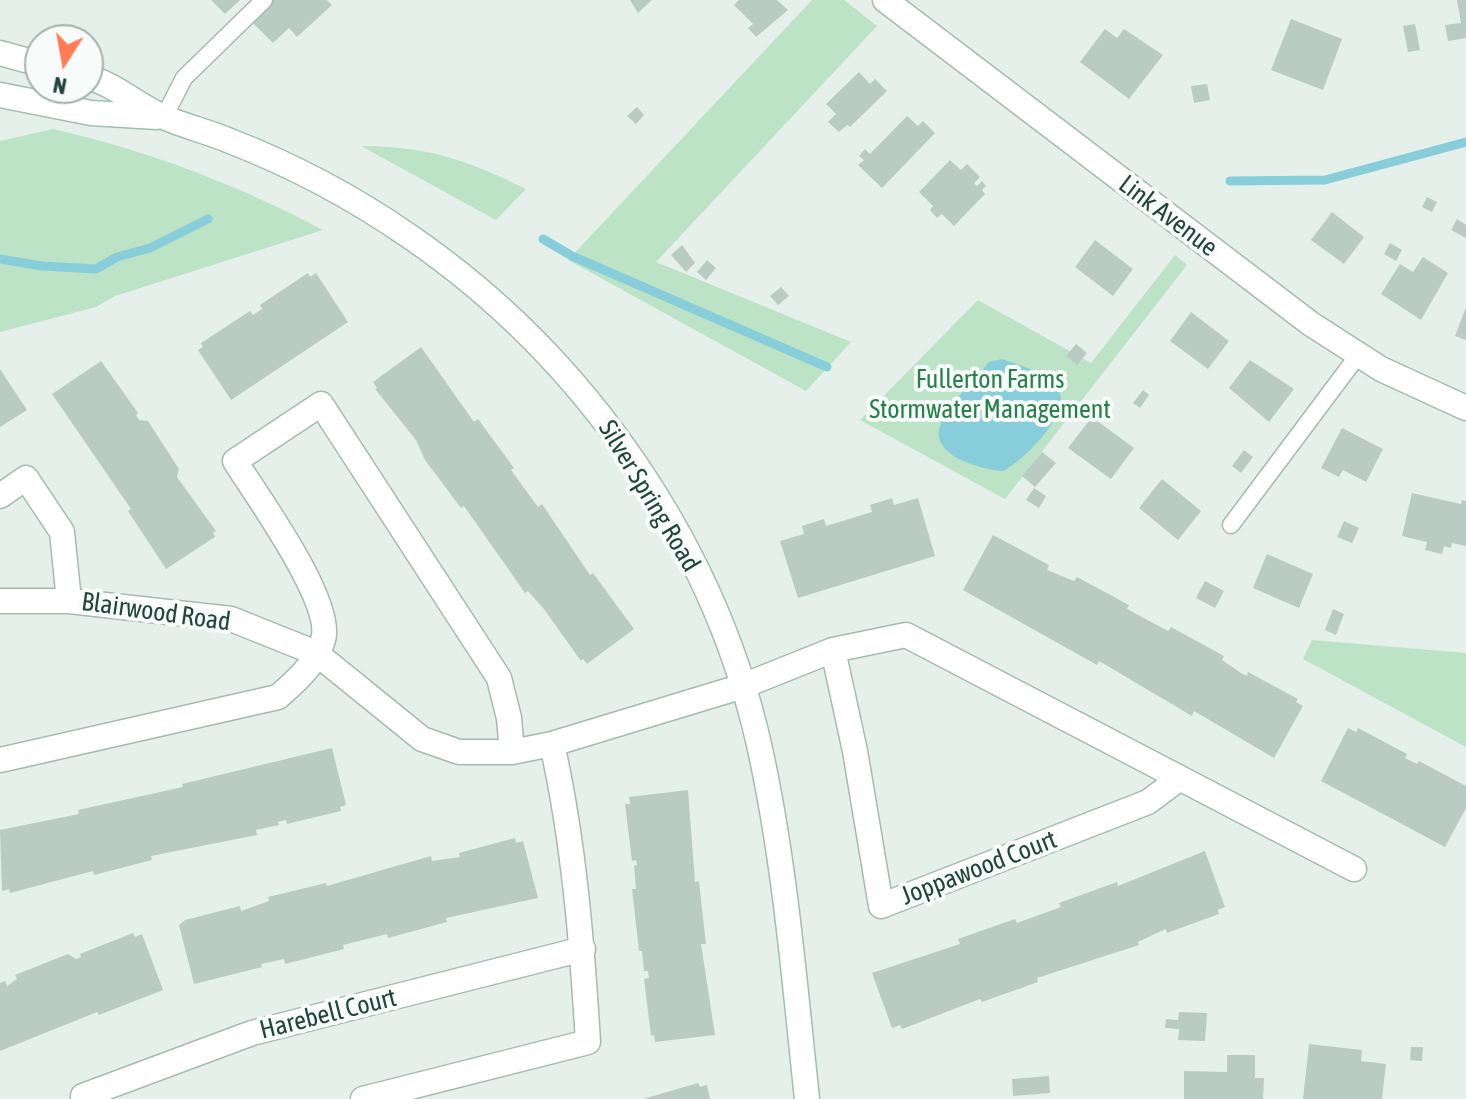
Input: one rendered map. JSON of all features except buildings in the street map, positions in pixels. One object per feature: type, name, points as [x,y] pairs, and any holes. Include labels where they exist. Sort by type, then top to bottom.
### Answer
[{"type":"street","name":"Link Avenue","points":[[885,0],[1311,324],[1431,394],[1466,408]]},
{"type":"street","points":[[0,53],[24,60]]},
{"type":"street","name":"Silver Spring Road","points":[[104,85],[164,117],[231,141],[361,206],[466,277],[520,325],[606,421],[689,554],[743,686],[763,761],[786,895],[807,1099]]},
{"type":"street","name":"Silver Spring Road","points":[[0,95],[91,113],[164,117]]},
{"type":"street","points":[[0,760],[278,697],[306,672],[324,639],[320,605],[235,461],[321,404],[499,678],[509,718],[512,752]]},
{"type":"street","name":"Blairwood Road","points":[[0,496],[26,478],[62,532],[69,601],[231,619],[316,653],[422,739],[459,752],[512,752],[552,744],[743,686]]},
{"type":"street","points":[[0,601],[69,601]]},
{"type":"street","points":[[743,686],[833,650],[906,635],[1354,869]]},
{"type":"street","name":"Joppawood Court","points":[[833,650],[855,751],[881,906],[1148,802],[1180,778]]},
{"type":"street","points":[[363,1099],[588,1042],[583,949],[568,833],[552,744]]},
{"type":"street","name":"Harebell Court","points":[[84,1099],[83,1096],[252,1033],[583,949]]},
{"type":"lane","points":[[164,117],[184,78],[264,0]]},
{"type":"lane","points":[[1231,525],[1359,354]]},
{"type":"green space","points":[[812,0],[844,0],[877,26],[656,262],[851,342],[806,391],[568,260]]},
{"type":"green space","points":[[53,129],[191,170],[323,230],[115,296],[96,307],[0,332],[0,141]]},
{"type":"green space","points":[[361,146],[427,152],[485,170],[526,189],[496,220]]},
{"type":"green space","name":"Fullerton Farms Stormwater Management","points":[[1175,255],[1187,265],[1005,499],[860,420],[978,300],[1091,363]]},
{"type":"green space","points":[[1312,640],[1466,653],[1466,747],[1303,659]]},
{"type":"water","points":[[1002,359],[1035,371],[1050,381],[1060,394],[1061,404],[1042,438],[1003,471],[957,458],[941,443],[939,433],[946,413],[958,398],[989,362]]},
{"type":"waterway","points":[[1230,181],[1325,180],[1466,142]]},
{"type":"waterway","points":[[0,259],[42,266],[96,269],[117,257],[150,248],[208,219]]},
{"type":"waterway","points":[[543,239],[572,256],[827,367]]}]
